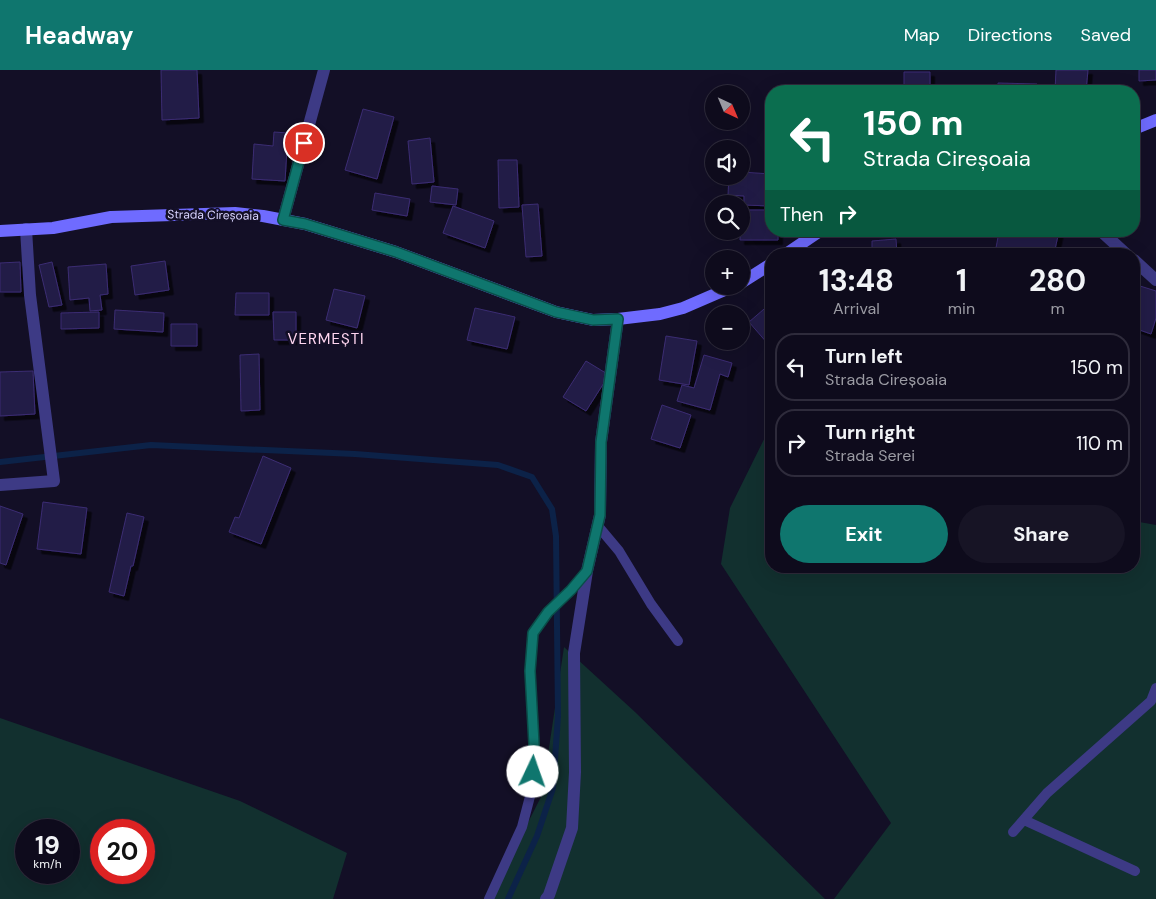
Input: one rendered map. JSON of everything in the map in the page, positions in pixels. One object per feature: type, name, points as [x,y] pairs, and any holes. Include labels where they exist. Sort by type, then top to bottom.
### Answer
[{"type":"street","points":[[283,220],[324,70]]},
{"type":"street","points":[[1140,126],[1156,120]]},
{"type":"street","name":"Strada Cireșoaia","points":[[0,231],[53,228],[111,217],[235,213],[305,224],[405,256],[556,312],[593,320],[660,314],[683,308],[713,295]]},
{"type":"street","points":[[0,485],[54,481],[30,295],[26,229]]},
{"type":"street","points":[[795,248],[811,237]]},
{"type":"street","points":[[1108,237],[1119,248]]},
{"type":"street","points":[[1140,265],[1156,280]]},
{"type":"street","points":[[750,277],[765,268]]},
{"type":"street","points":[[546,899],[572,828],[575,772],[574,652],[587,571],[600,515],[601,442],[618,319]]},
{"type":"lane","points":[[598,526],[620,551],[651,604],[678,641]]},
{"type":"lane","points":[[489,899],[522,828],[533,786],[534,744],[530,671],[533,633],[548,612],[571,590],[587,571]]},
{"type":"lane","points":[[1013,832],[1047,794],[1151,701],[1156,688]]},
{"type":"lane","points":[[1024,820],[1134,871]]},
{"type":"green space","points":[[765,437],[765,573],[1140,573],[1140,522],[1156,525],[1156,899],[834,899],[891,823],[721,564],[730,508]]},
{"type":"green space","points":[[564,647],[635,712],[825,899],[489,899],[542,795]]},
{"type":"green space","points":[[0,718],[240,801],[347,853],[333,899],[0,899]]},
{"type":"building","points":[[161,70],[197,70],[199,118],[162,120]]},
{"type":"building","points":[[1056,70],[1088,70],[1087,85],[1055,85]]},
{"type":"building","points":[[1139,70],[1156,70],[1156,80],[1139,81]]},
{"type":"building","points":[[904,72],[930,72],[930,85],[904,85]]},
{"type":"building","points":[[998,83],[1037,84],[1037,85],[998,85]]},
{"type":"building","points":[[363,109],[394,117],[377,179],[345,170]]},
{"type":"building","points":[[274,132],[288,133],[285,181],[252,179],[254,144],[273,146]]},
{"type":"building","points":[[430,138],[434,182],[412,184],[408,141]]},
{"type":"building","points":[[498,160],[517,160],[519,207],[499,208]]},
{"type":"building","points":[[750,173],[765,174],[765,206],[750,205],[750,195],[728,195],[729,185],[750,185]]},
{"type":"building","points":[[432,186],[458,189],[456,205],[430,202]]},
{"type":"building","points":[[375,193],[410,199],[407,216],[372,210]]},
{"type":"building","points":[[538,204],[542,256],[526,257],[522,205]]},
{"type":"building","points":[[453,206],[494,221],[485,248],[443,233]]},
{"type":"building","points":[[750,210],[765,210],[765,237],[778,237],[778,240],[750,240]]},
{"type":"building","points":[[998,237],[1058,237],[1055,248],[996,248]]},
{"type":"building","points":[[896,239],[897,248],[872,248],[872,241]]},
{"type":"building","points":[[165,261],[169,290],[135,295],[131,266]]},
{"type":"building","points":[[20,262],[21,292],[0,292],[0,263]]},
{"type":"building","points":[[52,262],[62,305],[49,307],[39,265]]},
{"type":"building","points":[[106,264],[108,294],[100,295],[102,310],[90,311],[89,298],[70,300],[68,267]]},
{"type":"building","points":[[1140,286],[1156,291],[1156,318],[1151,334],[1140,330]]},
{"type":"building","points":[[334,289],[365,296],[357,328],[326,320]]},
{"type":"building","points":[[236,293],[269,293],[269,315],[235,315]]},
{"type":"building","points":[[475,308],[515,317],[507,349],[467,340]]},
{"type":"building","points":[[765,308],[765,341],[750,321]]},
{"type":"building","points":[[115,310],[164,313],[163,332],[114,329]]},
{"type":"building","points":[[99,312],[99,328],[61,329],[61,313]]},
{"type":"building","points":[[273,312],[296,312],[296,340],[274,340]]},
{"type":"building","points":[[171,324],[197,324],[197,346],[171,346]]},
{"type":"building","points":[[666,336],[697,341],[689,385],[659,380]]},
{"type":"building","points":[[259,354],[260,410],[241,411],[240,355]]},
{"type":"building","points":[[704,355],[732,363],[728,377],[720,374],[710,410],[677,401],[682,385],[694,388]]},
{"type":"building","points":[[586,361],[609,375],[586,411],[563,397]]},
{"type":"building","points":[[33,371],[35,414],[0,416],[0,372]]},
{"type":"building","points":[[662,405],[691,415],[680,448],[651,439]]},
{"type":"building","points":[[263,456],[291,468],[261,544],[229,532],[235,517],[239,518]]},
{"type":"building","points":[[43,502],[87,508],[81,554],[37,549]]},
{"type":"building","points":[[0,506],[23,514],[6,565],[0,563]]},
{"type":"building","points":[[127,513],[144,517],[124,596],[109,592]]},
{"type":"waterway","points":[[0,462],[151,445],[355,454],[498,465],[532,477],[552,509],[556,536],[558,716],[553,788],[537,836],[508,899]]},
{"type":"district","name":"VERMEȘTI","points":[[326,339]]},
{"type":"route","points":[[304,143],[283,220],[305,224],[396,252],[556,312],[593,320],[618,319],[601,442],[600,515],[587,571],[571,590],[548,612],[533,633],[530,671],[534,744],[533,772]]}]
